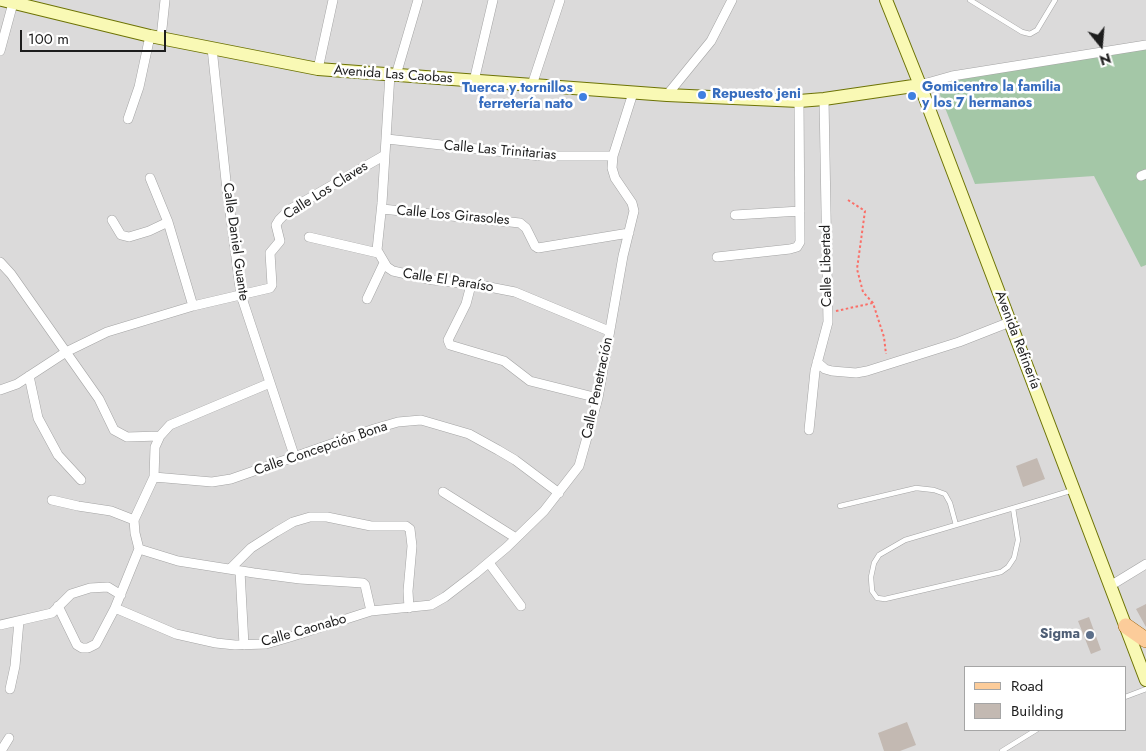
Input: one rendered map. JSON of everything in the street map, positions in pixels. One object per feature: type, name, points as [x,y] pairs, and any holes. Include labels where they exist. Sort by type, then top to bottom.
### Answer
[{"type":"main road","points":[[1126,626],[1146,640]]},
{"type":"street","points":[[128,119],[165,0]]},
{"type":"street","points":[[318,69],[333,0]]},
{"type":"street","points":[[309,237],[378,253],[393,74],[418,0]]},
{"type":"street","points":[[474,81],[493,0]]},
{"type":"street","points":[[532,85],[560,0]]},
{"type":"street","points":[[667,95],[711,41],[732,0]]},
{"type":"street","name":"Avenida Refinería","points":[[886,0],[1146,680]]},
{"type":"street","points":[[0,51],[7,2]]},
{"type":"street","name":"Avenida Las Caobas","points":[[7,2],[34,4],[155,37],[318,69],[633,93],[799,101],[920,85],[952,76],[1146,45]]},
{"type":"street","name":"Calle Daniel Guante","points":[[212,48],[240,295],[295,458]]},
{"type":"street","name":"Calle Penetración","points":[[409,608],[436,603],[489,563],[544,511],[581,464],[598,398],[623,256],[633,219],[634,207],[615,178],[612,168],[613,156],[633,93]]},
{"type":"street","name":"Calle Libertad","points":[[809,430],[817,362],[828,322],[824,99]]},
{"type":"street","points":[[717,257],[790,249],[797,247],[800,242],[799,101]]},
{"type":"street","name":"Calle Las Trinitarias","points":[[387,139],[541,156],[613,156]]},
{"type":"street","name":"Calle Los Claves","points":[[240,295],[267,289],[272,285],[270,253],[280,241],[276,225],[289,210],[385,155]]},
{"type":"street","points":[[150,178],[168,222],[193,306]]},
{"type":"street","name":"Calle Los Girasoles","points":[[382,209],[520,223],[526,228],[534,246],[538,248],[629,233]]},
{"type":"street","points":[[735,215],[800,212]]},
{"type":"street","points":[[112,220],[121,235],[129,237],[149,231],[168,222]]},
{"type":"street","name":"Calle El Paraíso","points":[[378,253],[384,263],[393,271],[433,280],[479,285],[515,292],[610,331]]},
{"type":"street","points":[[0,262],[11,274],[99,399],[114,430],[127,437],[160,436]]},
{"type":"street","points":[[367,299],[384,263]]},
{"type":"street","points":[[471,285],[466,304],[448,340],[450,345],[504,361],[530,381],[598,398]]},
{"type":"street","points":[[0,390],[17,384],[66,352],[107,332],[193,306],[240,295]]},
{"type":"street","points":[[817,362],[825,369],[832,371],[856,373],[867,371],[959,342],[1010,322]]},
{"type":"street","points":[[29,376],[38,418],[58,455],[81,480]]},
{"type":"street","points":[[58,606],[77,645],[82,648],[88,648],[96,644],[115,608],[139,549],[134,520],[154,477],[155,447],[160,436],[170,425],[270,383]]},
{"type":"street","name":"Calle Concepción Bona","points":[[154,477],[212,482],[231,479],[374,429],[398,422],[420,420],[469,434],[516,460],[559,493]]},
{"type":"street","points":[[442,492],[516,538]]},
{"type":"street","points":[[52,500],[111,511],[134,520]]},
{"type":"street","points":[[230,569],[251,548],[293,522],[310,517],[328,516],[371,526],[406,526],[410,529],[412,546],[408,590],[409,608]]},
{"type":"street","points":[[139,549],[178,561],[240,571],[300,579],[363,583],[371,612]]},
{"type":"street","points":[[489,563],[521,606]]},
{"type":"street","points":[[1110,586],[1146,564]]},
{"type":"street","points":[[240,571],[244,645]]},
{"type":"street","points":[[0,625],[52,613],[71,594],[90,588],[108,587],[120,594]]},
{"type":"street","name":"Calle Caonabo","points":[[115,608],[176,634],[216,643],[244,645],[266,644],[290,638],[371,612],[409,608]]},
{"type":"street","points":[[10,689],[15,666],[19,621]]},
{"type":"street","points":[[1,751],[9,738]]},
{"type":"lane","points":[[970,0],[1022,32],[1030,34],[1037,30],[1055,0]]},
{"type":"lane","points":[[840,506],[916,488],[934,490],[945,494],[950,503],[956,525]]},
{"type":"lane","points":[[1013,508],[1018,540],[1014,558],[1002,572],[885,599],[877,598],[872,591],[871,578],[874,563],[879,555],[905,540],[956,525],[1013,508],[1074,490]]},
{"type":"lane","points":[[1126,697],[1146,689]]},
{"type":"lane","points":[[1002,751],[1034,731]]},
{"type":"path","points":[[848,200],[865,211],[857,269],[863,292],[873,303],[884,337],[886,356],[891,363]]},
{"type":"path","points":[[828,313],[873,303]]},
{"type":"shaded area","points":[[0,0],[1146,0],[1146,751],[0,751]]},
{"type":"green space","points":[[1146,45],[1146,265],[1141,267],[1094,176],[975,184],[940,95],[946,81]]},
{"type":"building","points":[[1037,458],[1045,479],[1023,487],[1016,466]]},
{"type":"building","points":[[1146,604],[1146,627],[1136,609]]},
{"type":"building","name":"Sigma","points":[[1089,617],[1101,650],[1091,654],[1078,621]]},
{"type":"building","points":[[907,722],[916,745],[900,751],[884,751],[878,733]]},
{"type":"place","name":"Repuesto jeni","points":[[702,95]]},
{"type":"place","name":"Gomicentro la familia y los 7 hermanos","points":[[912,96]]},
{"type":"place","name":"Tuerca y tornillos ferretería nato","points":[[583,97]]},
{"type":"place","name":"Sigma","points":[[1090,635]]}]
